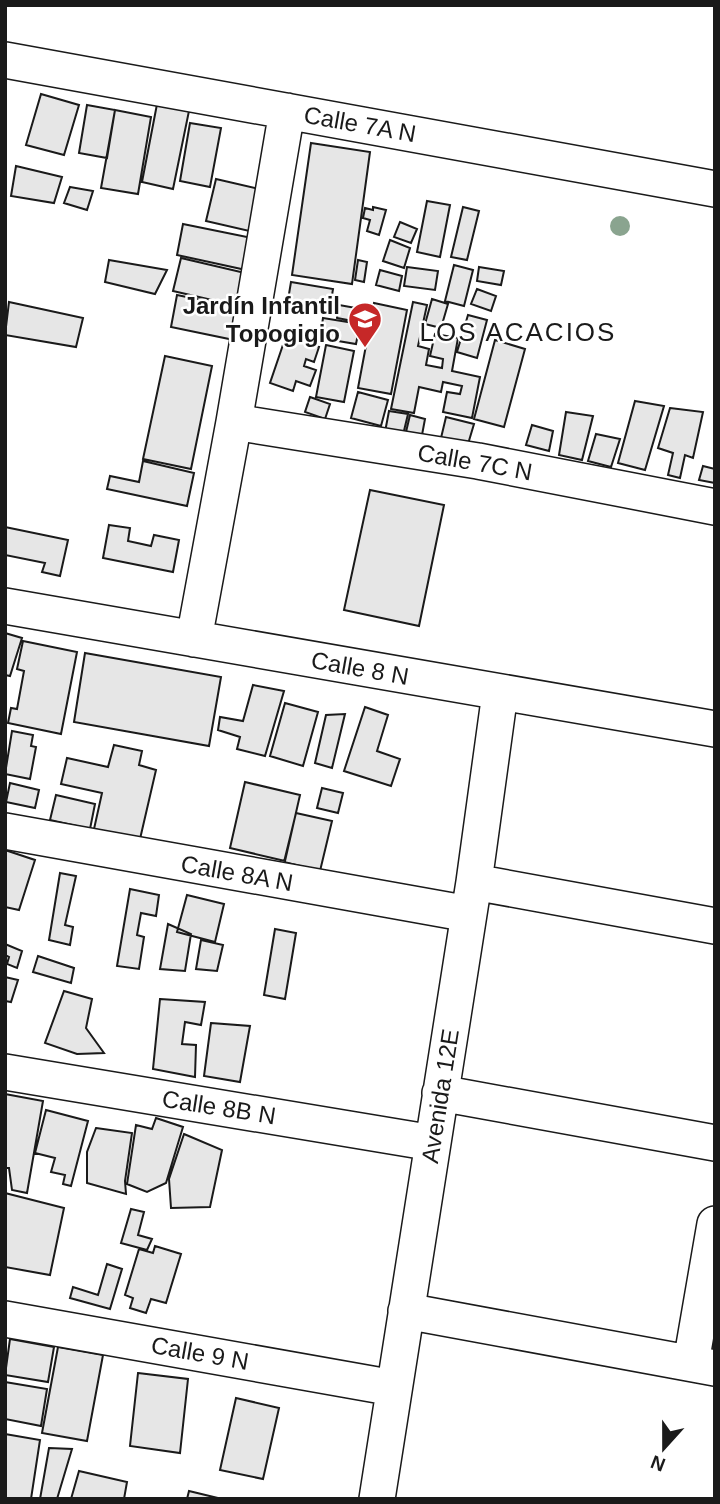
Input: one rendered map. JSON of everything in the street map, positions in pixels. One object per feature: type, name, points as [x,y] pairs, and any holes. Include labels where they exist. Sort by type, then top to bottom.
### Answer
[{"type":"street","name":"Calle 7A N","points":[[5,60],[715,189]]},
{"type":"street","points":[[194,639],[287,111]]},
{"type":"street","name":"Calle 7C N","points":[[234,422],[478,461],[715,507]]},
{"type":"street","name":"Calle 8 N","points":[[5,606],[715,729]]},
{"type":"street","name":"Avenida 12E","points":[[377,1499],[471,898],[500,693]]},
{"type":"street","name":"Calle 8A N","points":[[5,831],[471,898],[715,926]]},
{"type":"street","name":"Calle 8B N","points":[[5,1072],[433,1143]]},
{"type":"street","points":[[440,1093],[715,1143]]},
{"type":"street","points":[[406,1311],[703,1366],[715,1224]]},
{"type":"street","name":"Calle 9 N","points":[[5,1319],[394,1388]]},
{"type":"building","points":[[41,94],[79,105],[64,155],[26,145]]},
{"type":"building","points":[[158,99],[190,106],[173,189],[142,182]]},
{"type":"building","points":[[87,105],[115,110],[107,158],[79,153]]},
{"type":"building","points":[[115,110],[151,117],[138,194],[101,188]]},
{"type":"building","points":[[190,123],[221,128],[210,187],[180,181]]},
{"type":"building","points":[[311,143],[370,152],[352,284],[292,275]]},
{"type":"building","points":[[16,166],[62,177],[54,203],[11,196]]},
{"type":"building","points":[[216,179],[268,191],[258,233],[206,221]]},
{"type":"building","points":[[70,187],[93,191],[87,210],[64,203]]},
{"type":"building","points":[[427,201],[450,205],[440,257],[417,252]]},
{"type":"building","points":[[373,207],[386,210],[379,235],[367,231],[370,220],[363,218],[365,208],[373,210]]},
{"type":"building","points":[[463,207],[479,211],[467,260],[451,257]]},
{"type":"building","points":[[400,222],[417,229],[411,243],[394,237]]},
{"type":"building","points":[[183,224],[252,238],[246,270],[177,255]]},
{"type":"building","points":[[390,240],[410,248],[404,268],[383,261]]},
{"type":"building","points":[[181,258],[245,273],[238,306],[173,291]]},
{"type":"building","points":[[109,260],[167,270],[155,294],[105,282]]},
{"type":"building","points":[[358,260],[367,262],[364,282],[355,280]]},
{"type":"building","points":[[454,265],[473,270],[464,306],[445,301]]},
{"type":"building","points":[[407,267],[438,271],[435,290],[404,286]]},
{"type":"building","points":[[479,267],[504,271],[501,285],[477,281]]},
{"type":"building","points":[[380,270],[402,276],[399,291],[376,285]]},
{"type":"building","points":[[291,282],[333,289],[329,314],[287,306]]},
{"type":"building","points":[[477,289],[496,296],[491,311],[471,304]]},
{"type":"building","points":[[177,295],[240,308],[234,340],[171,327]]},
{"type":"building","points":[[432,299],[448,304],[441,328],[425,324]]},
{"type":"building","points":[[9,302],[83,318],[76,347],[5,335]]},
{"type":"building","points":[[413,302],[427,305],[418,346],[429,349],[426,365],[442,368],[443,359],[430,356],[435,334],[458,338],[452,371],[480,377],[472,418],[443,412],[447,392],[460,394],[462,386],[443,382],[441,392],[419,387],[414,413],[391,409]]},
{"type":"building","points":[[374,303],[407,310],[391,394],[358,388]]},
{"type":"building","points":[[339,305],[356,308],[353,321],[337,318]]},
{"type":"building","points":[[468,315],[487,320],[477,358],[457,352]]},
{"type":"building","points":[[323,318],[360,324],[356,344],[320,338]]},
{"type":"building","points":[[286,336],[319,347],[314,362],[306,359],[304,366],[316,370],[310,386],[296,381],[293,391],[270,383]]},
{"type":"building","points":[[495,340],[525,349],[504,427],[474,419]]},
{"type":"building","points":[[326,345],[354,351],[344,402],[316,397]]},
{"type":"building","points":[[165,356],[212,366],[191,469],[143,459]]},
{"type":"building","points":[[358,392],[388,400],[381,426],[351,418]]},
{"type":"building","points":[[310,397],[330,404],[325,419],[305,412]]},
{"type":"building","points":[[635,401],[664,406],[645,470],[618,463]]},
{"type":"building","points":[[670,408],[703,412],[693,458],[685,455],[680,478],[668,475],[673,453],[658,448]]},
{"type":"building","points":[[389,411],[408,414],[403,435],[385,432]]},
{"type":"building","points":[[566,412],[593,416],[582,460],[559,455]]},
{"type":"building","points":[[410,415],[425,419],[422,435],[406,432]]},
{"type":"building","points":[[446,417],[474,424],[468,444],[441,438]]},
{"type":"building","points":[[532,425],[553,431],[549,451],[526,445]]},
{"type":"building","points":[[596,434],[620,439],[611,467],[588,461]]},
{"type":"building","points":[[143,461],[194,473],[187,506],[107,489],[110,476],[139,482]]},
{"type":"building","points":[[703,466],[715,469],[715,483],[699,480]]},
{"type":"building","points":[[370,490],[444,505],[419,626],[344,610]]},
{"type":"building","points":[[109,525],[130,528],[128,541],[151,546],[154,535],[179,540],[173,572],[103,558]]},
{"type":"building","points":[[5,527],[68,540],[60,576],[42,572],[45,563],[5,555]]},
{"type":"building","points":[[5,633],[22,638],[10,676],[5,675]]},
{"type":"building","points":[[23,641],[77,652],[61,734],[8,723],[11,708],[17,709],[24,671],[17,669]]},
{"type":"building","points":[[85,653],[221,677],[209,746],[74,722]]},
{"type":"building","points":[[253,685],[284,691],[265,756],[237,749],[240,737],[218,730],[220,717],[243,721]]},
{"type":"building","points":[[285,703],[318,712],[303,766],[270,756]]},
{"type":"building","points":[[365,707],[388,715],[377,751],[400,759],[391,786],[344,771]]},
{"type":"building","points":[[345,714],[332,768],[315,763],[326,715]]},
{"type":"building","points":[[12,731],[33,735],[31,746],[36,747],[30,779],[5,774]]},
{"type":"building","points":[[114,745],[142,751],[139,765],[156,770],[140,839],[94,829],[102,793],[61,784],[67,758],[108,767]]},
{"type":"building","points":[[245,782],[300,795],[285,861],[230,848]]},
{"type":"building","points":[[10,783],[39,790],[35,808],[6,802]]},
{"type":"building","points":[[322,788],[343,793],[338,813],[317,808]]},
{"type":"building","points":[[56,795],[95,804],[90,829],[50,820]]},
{"type":"building","points":[[296,813],[332,821],[320,871],[284,862]]},
{"type":"building","points":[[5,850],[35,860],[19,910],[5,907]]},
{"type":"building","points":[[60,873],[76,876],[65,925],[73,927],[70,945],[49,940]]},
{"type":"building","points":[[130,889],[159,895],[156,916],[141,913],[137,935],[144,937],[139,969],[117,966]]},
{"type":"building","points":[[187,895],[224,904],[215,942],[177,932]]},
{"type":"building","points":[[168,924],[191,934],[185,971],[160,969]]},
{"type":"building","points":[[275,929],[296,933],[285,999],[264,995]]},
{"type":"building","points":[[201,940],[223,945],[217,971],[196,969]]},
{"type":"building","points":[[5,944],[22,951],[17,968],[7,964],[9,957],[5,955]]},
{"type":"building","points":[[38,956],[74,968],[71,983],[33,972]]},
{"type":"building","points":[[5,977],[18,980],[11,1002],[5,1001]]},
{"type":"building","points":[[64,991],[92,999],[86,1028],[104,1053],[77,1054],[45,1043]]},
{"type":"building","points":[[160,999],[205,1002],[201,1025],[185,1022],[182,1044],[196,1045],[195,1077],[153,1069]]},
{"type":"building","points":[[211,1023],[250,1026],[240,1082],[204,1076]]},
{"type":"building","points":[[5,1094],[43,1101],[27,1193],[12,1190],[9,1168],[5,1168]]},
{"type":"building","points":[[46,1110],[88,1121],[71,1186],[63,1184],[65,1175],[51,1172],[55,1158],[35,1153]]},
{"type":"building","points":[[156,1118],[183,1127],[166,1183],[147,1192],[127,1184],[136,1125],[152,1129]]},
{"type":"building","points":[[96,1128],[132,1133],[125,1181],[126,1194],[87,1183],[87,1152]]},
{"type":"building","points":[[184,1134],[222,1150],[210,1207],[171,1208],[169,1179]]},
{"type":"building","points":[[5,1193],[64,1208],[50,1275],[5,1267]]},
{"type":"building","points":[[131,1209],[144,1212],[138,1235],[152,1239],[147,1250],[121,1243]]},
{"type":"building","points":[[155,1246],[181,1254],[166,1303],[151,1299],[146,1313],[130,1308],[133,1298],[125,1295],[139,1249],[153,1253]]},
{"type":"building","points":[[107,1264],[122,1269],[110,1309],[70,1298],[73,1287],[98,1295]]},
{"type":"building","points":[[10,1339],[54,1347],[48,1382],[5,1375]]},
{"type":"building","points":[[58,1347],[103,1355],[87,1441],[42,1433]]},
{"type":"building","points":[[138,1373],[188,1379],[180,1453],[130,1446]]},
{"type":"building","points":[[5,1382],[47,1389],[41,1426],[5,1419]]},
{"type":"building","points":[[236,1398],[279,1408],[263,1479],[220,1470]]},
{"type":"building","points":[[5,1434],[40,1440],[31,1499],[5,1499]]},
{"type":"building","points":[[49,1448],[72,1449],[57,1499],[40,1499]]},
{"type":"building","points":[[79,1471],[127,1482],[124,1499],[71,1499]]},
{"type":"building","points":[[189,1491],[222,1499],[187,1499]]},
{"type":"place","name":"Jardín Infantil Topogigio","points":[[365,349]]},
{"type":"district","name":"LOS ACACIOS","points":[[518,332]]}]
